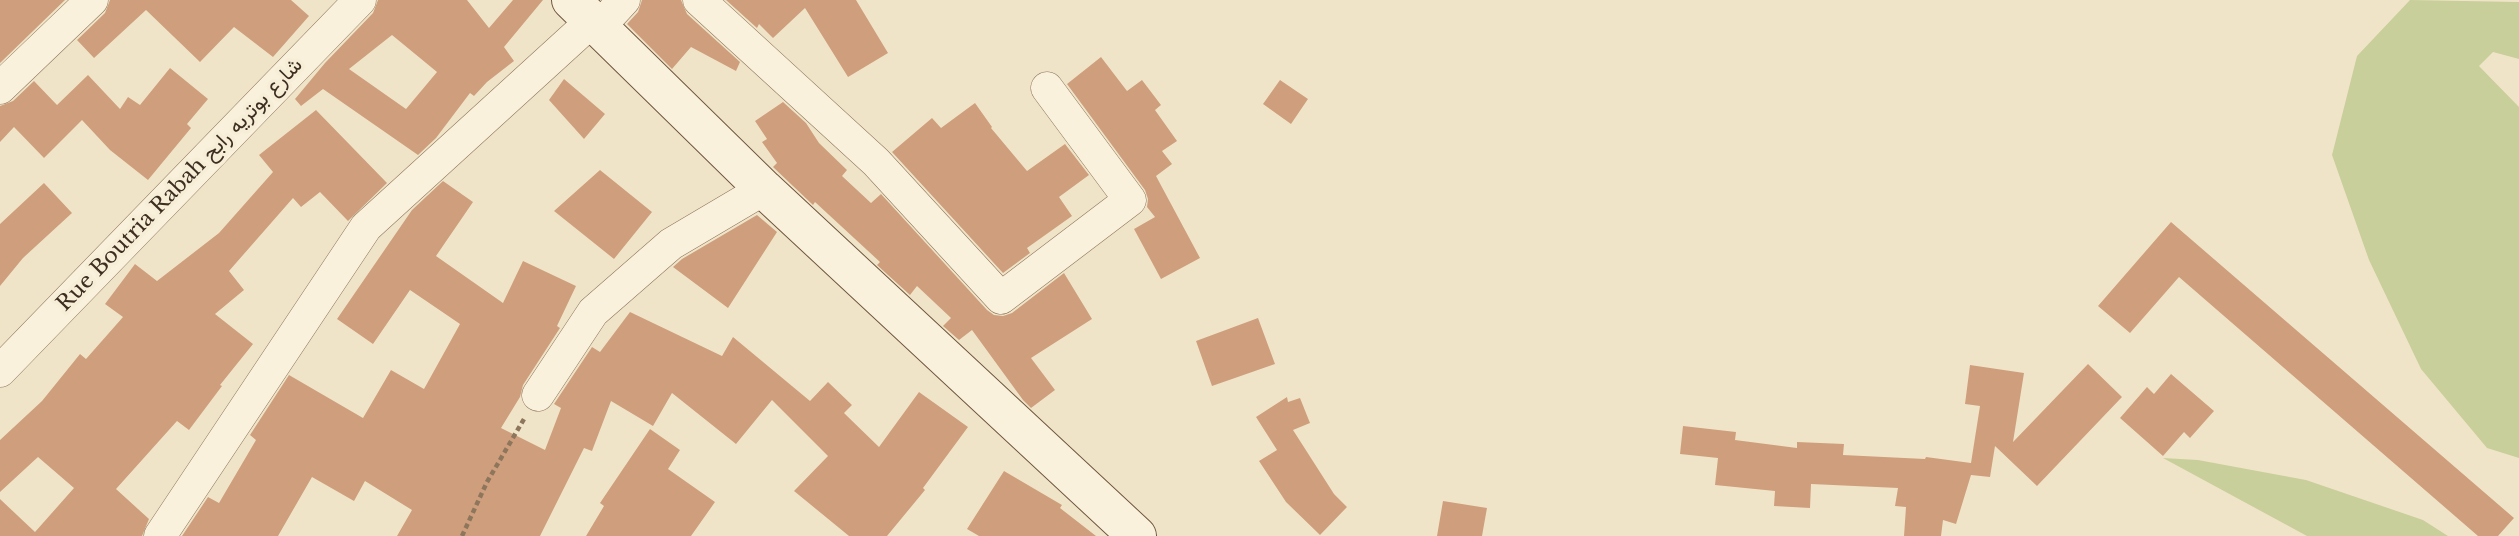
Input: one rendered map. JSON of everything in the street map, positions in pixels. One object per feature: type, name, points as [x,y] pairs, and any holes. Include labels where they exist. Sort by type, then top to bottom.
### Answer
[{"type":"main road","points":[[597,12],[764,189],[1137,536]]},
{"type":"street","points":[[0,88],[92,0]]},
{"type":"street","name":"Rue Boutria Rabah شارع بوتريه رابح","points":[[0,371],[360,0]]},
{"type":"street","points":[[699,0],[876,162],[1001,298],[1130,200],[1047,89]]},
{"type":"street","points":[[160,536],[366,227],[597,12]]},
{"type":"street","points":[[538,395],[593,312],[671,244],[764,189]]},
{"type":"path","points":[[462,536],[487,482],[538,395]]},
{"type":"green space","points":[[2410,0],[2519,2],[2519,59],[2493,52],[2479,66],[2519,107],[2519,458],[2487,448],[2421,369],[2369,260],[2332,155],[2357,56]]},
{"type":"green space","points":[[2163,458],[2198,460],[2306,480],[2423,520],[2448,536],[2307,536]]},
{"type":"building","points":[[0,0],[65,0],[0,63]]},
{"type":"building","points":[[110,0],[291,0],[309,16],[273,57],[234,27],[200,62],[146,10],[94,58],[77,40],[105,13]]},
{"type":"building","points":[[378,0],[467,0],[489,28],[513,0],[543,0],[504,47],[514,61],[474,96],[470,93],[436,138],[418,155],[323,89],[301,106],[295,99],[373,13]],"holes":[[[392,35],[437,72],[406,109],[349,69]]]},
{"type":"building","points":[[642,0],[681,0],[687,14],[740,62],[736,71],[691,47],[672,69],[627,24],[638,12]]},
{"type":"building","points":[[726,0],[856,0],[888,53],[848,77],[805,8],[773,38],[759,24],[757,28]]},
{"type":"building","points":[[1101,57],[1127,91],[1142,80],[1161,105],[1155,110],[1177,141],[1162,151],[1172,164],[1156,176],[1200,258],[1161,279],[1134,229],[1155,217],[1147,207],[1145,190],[1067,84]]},
{"type":"building","points":[[170,68],[208,99],[187,124],[191,128],[148,180],[110,150],[82,120],[44,158],[14,127],[0,142],[0,106],[13,101],[34,81],[57,105],[88,75],[120,109],[128,97],[140,105]]},
{"type":"building","points":[[564,79],[605,114],[584,139],[549,100]]},
{"type":"building","points":[[1280,80],[1308,99],[1291,124],[1263,104]]},
{"type":"building","points":[[783,102],[806,123],[819,143],[847,170],[842,176],[871,203],[881,194],[994,315],[1012,313],[1064,273],[1092,319],[1031,358],[1055,390],[1031,408],[972,330],[959,340],[943,326],[951,318],[917,286],[910,295],[877,265],[880,262],[773,167],[777,163],[762,142],[767,139],[755,121]]},
{"type":"building","points":[[975,103],[991,128],[1027,171],[1065,144],[1089,175],[1059,197],[1072,216],[1027,248],[1030,253],[1003,273],[892,152],[932,118],[941,128]]},
{"type":"building","points":[[316,110],[387,183],[348,221],[320,192],[301,207],[293,198],[229,271],[244,290],[215,314],[253,344],[189,430],[177,421],[116,489],[149,519],[142,536],[0,536],[0,499],[35,532],[74,488],[38,457],[0,492],[0,440],[42,401],[80,354],[86,359],[123,317],[105,304],[135,264],[157,281],[219,233],[273,172],[259,155]]},
{"type":"building","points":[[600,170],[652,212],[614,259],[554,211]]},
{"type":"building","points":[[443,181],[473,202],[436,256],[503,303],[523,261],[576,286],[557,326],[560,328],[523,385],[520,397],[501,428],[545,450],[561,408],[554,404],[592,347],[600,352],[630,312],[722,356],[733,337],[810,401],[828,382],[852,405],[844,413],[879,447],[919,392],[968,427],[923,488],[925,490],[887,536],[849,536],[794,491],[828,456],[772,400],[736,444],[672,393],[653,426],[611,401],[592,451],[584,448],[540,536],[397,536],[412,510],[365,481],[354,501],[312,477],[278,536],[182,536],[208,497],[219,503],[256,440],[250,435],[289,375],[363,418],[391,370],[424,389],[460,324],[410,290],[373,344],[337,319],[412,210]]},
{"type":"building","points":[[44,183],[72,213],[23,258],[0,286],[0,224]]},
{"type":"building","points":[[757,215],[777,232],[728,308],[673,267],[682,259]]},
{"type":"building","points":[[2171,222],[2514,518],[2498,536],[2478,536],[2179,277],[2130,333],[2098,306]]},
{"type":"building","points":[[1258,318],[1275,364],[1212,386],[1196,341]]},
{"type":"building","points":[[2088,364],[2122,397],[2037,486],[1995,446],[1990,477],[1971,475],[1956,524],[1943,520],[1941,536],[1904,536],[1906,507],[1895,506],[1898,488],[1811,484],[1810,508],[1774,506],[1775,491],[1715,485],[1718,458],[1680,454],[1683,426],[1736,432],[1735,440],[1797,448],[1797,442],[1844,444],[1843,455],[1926,457],[1971,463],[1980,406],[1965,404],[1970,365],[2024,373],[2013,442]]},
{"type":"building","points":[[2171,374],[2214,411],[2190,438],[2184,432],[2163,456],[2120,418],[2147,387],[2154,394]]},
{"type":"building","points":[[1287,397],[1288,402],[1300,398],[1310,423],[1293,430],[1334,494],[1347,507],[1320,535],[1286,502],[1259,461],[1277,450],[1256,417]]},
{"type":"building","points":[[650,429],[680,450],[668,469],[715,502],[691,536],[586,536],[604,506],[600,503]]},
{"type":"building","points":[[1004,471],[1062,505],[1060,508],[1096,536],[979,536],[967,529]]},
{"type":"building","points":[[1443,501],[1487,508],[1482,536],[1437,536]]}]
